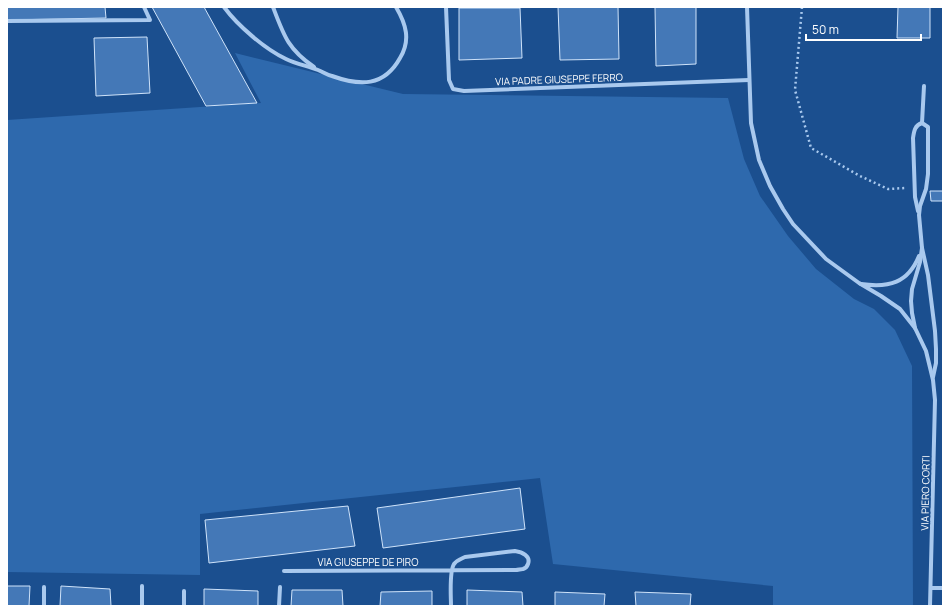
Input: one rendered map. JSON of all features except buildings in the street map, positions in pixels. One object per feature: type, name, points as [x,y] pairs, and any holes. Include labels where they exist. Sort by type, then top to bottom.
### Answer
[{"type":"street","points":[[7,21],[150,20],[144,7]]},
{"type":"street","points":[[224,7],[229,15],[255,38],[268,48],[287,59],[330,76],[361,83],[380,79],[386,75],[393,70],[401,56],[407,37],[405,26],[396,7]]},
{"type":"street","points":[[273,7],[282,32],[288,43],[305,61],[320,71]]},
{"type":"street","name":"VIA PADRE GIUSEPPE FERRO","points":[[446,7],[449,80],[453,89],[464,91],[749,80]]},
{"type":"street","points":[[747,7],[751,123],[759,160],[782,209],[806,239],[826,259],[859,283],[900,309],[915,328]]},
{"type":"street","name":"VIA PIERO CORTI","points":[[922,123],[924,86]]},
{"type":"street","name":"VIA PIERO CORTI","points":[[922,123],[918,124],[914,130],[913,138],[915,197],[919,215],[922,248],[928,275],[935,332],[936,356],[933,380]]},
{"type":"street","name":"VIA PIERO CORTI","points":[[919,215],[920,206],[926,189],[928,174],[928,127],[922,123]]},
{"type":"street","points":[[859,283],[882,286],[902,279],[915,264],[922,248]]},
{"type":"street","name":"VIA PIERO CORTI","points":[[922,248],[920,262],[912,288],[911,301],[915,328],[926,351],[933,380],[935,400],[930,606]]},
{"type":"street","name":"VIA GIUSEPPE DE PIRO","points":[[284,571],[451,570],[523,569],[526,568],[528,560],[524,554],[518,551],[465,557],[456,562],[451,570]]},
{"type":"street","points":[[451,570],[451,606]]},
{"type":"street","points":[[142,586],[142,606]]},
{"type":"street","points":[[44,587],[44,606]]},
{"type":"street","points":[[279,606],[280,587]]},
{"type":"street","points":[[931,588],[943,588]]},
{"type":"street","points":[[184,591],[184,606]]},
{"type":"path","points":[[802,7],[795,90],[811,148],[860,176],[888,189],[905,188]]},
{"type":"shaded area","points":[[235,53],[403,94],[728,98],[744,159],[760,196],[788,236],[816,269],[854,299],[874,309],[895,330],[912,366],[913,606],[773,606],[773,586],[553,564],[540,478],[200,514],[200,575],[7,572],[7,120],[261,103]]}]
